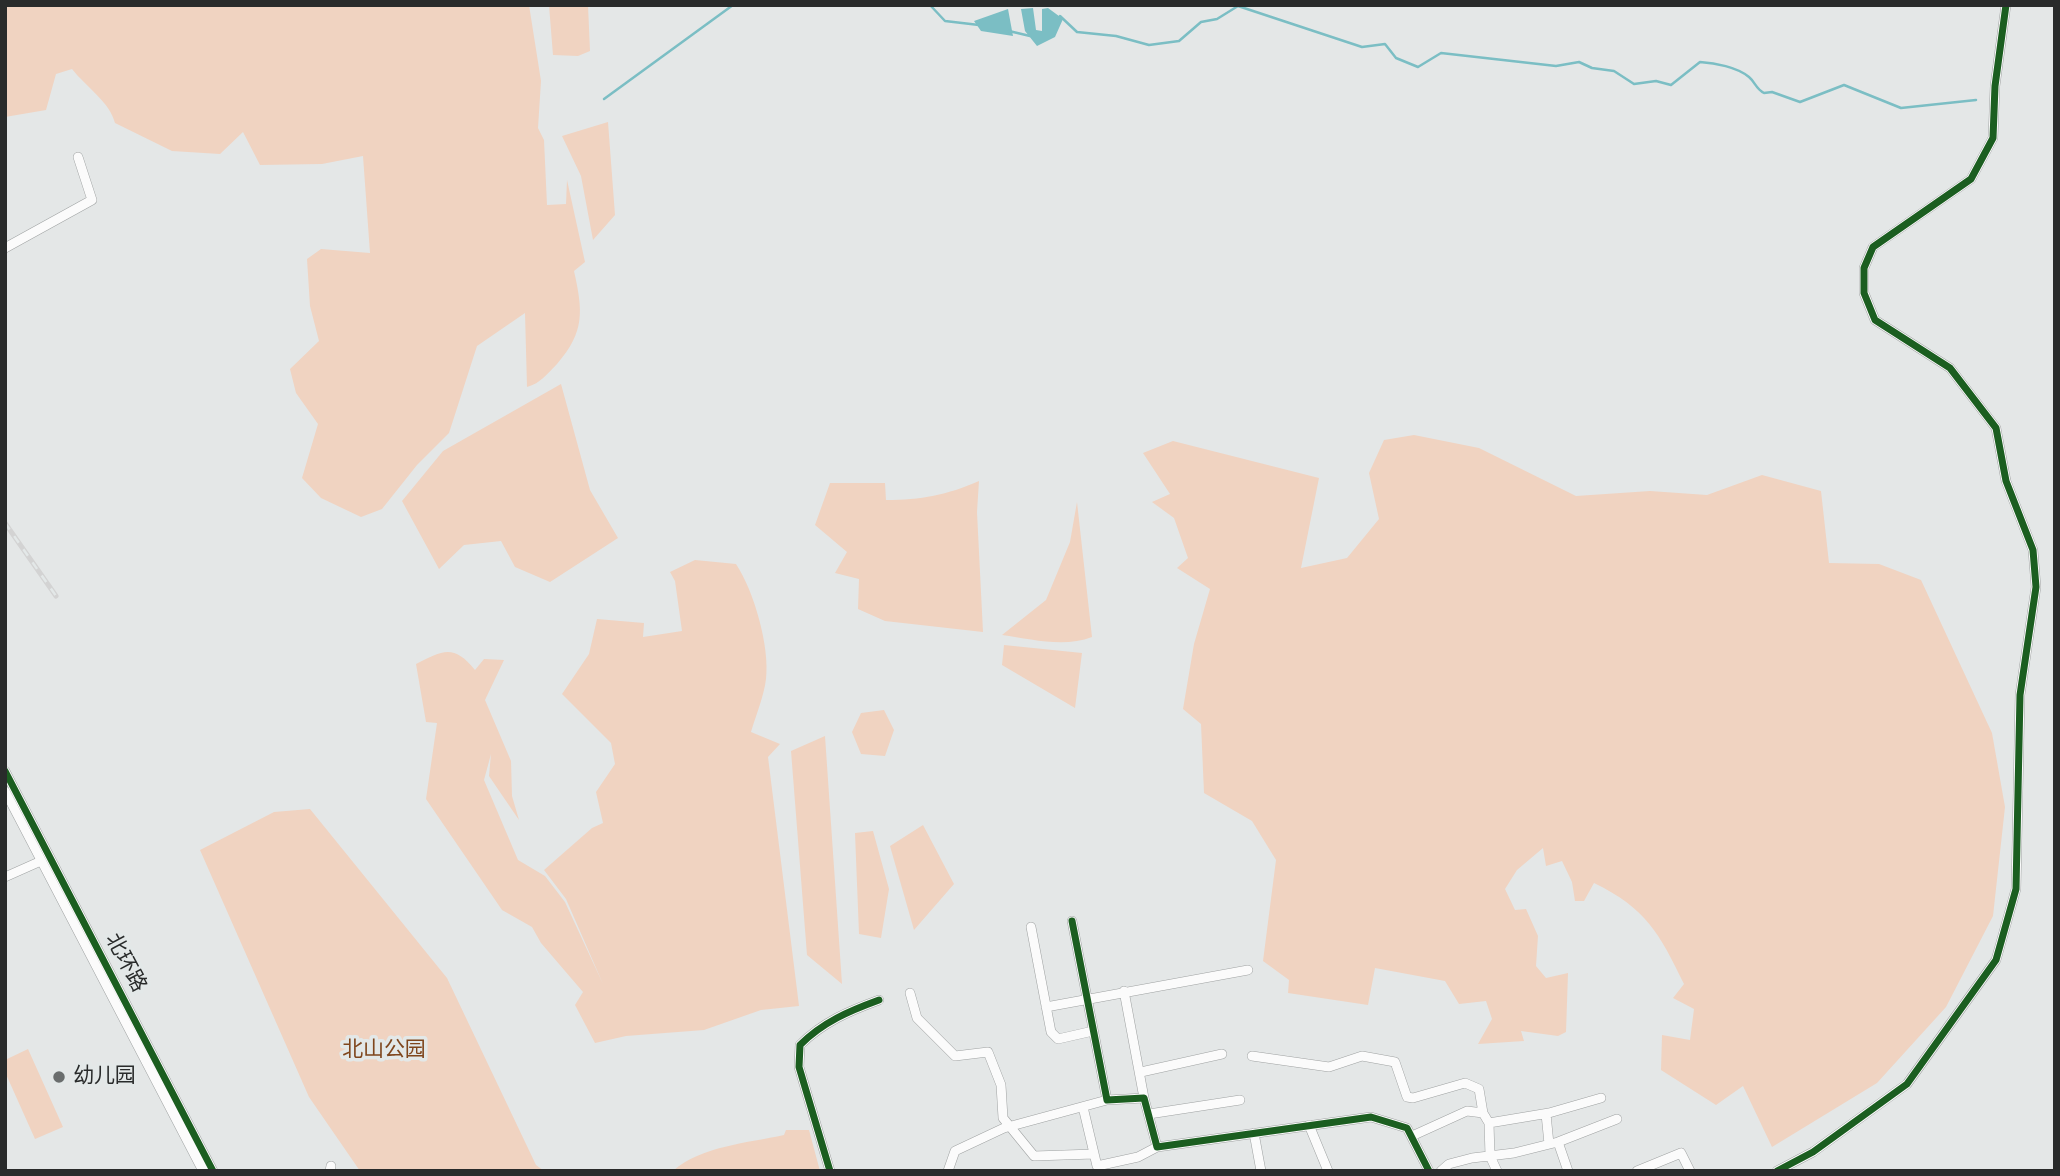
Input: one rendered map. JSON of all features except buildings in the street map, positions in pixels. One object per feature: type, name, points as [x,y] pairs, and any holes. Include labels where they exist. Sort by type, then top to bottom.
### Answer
[{"type":"street","points":[[1777,1171],[1813,1152],[1907,1084],[1996,960],[2016,889],[2020,695],[2036,587],[2033,550],[2006,481],[1996,428],[1950,369],[1875,320],[1864,293],[1864,268],[1873,247],[1971,179],[1993,138],[1995,86],[2006,5]]},
{"type":"street","points":[[5,248],[92,200],[78,157]]},
{"type":"street","name":"北环路","points":[[5,771],[214,1171]]},
{"type":"street","points":[[5,791],[203,1171]]},
{"type":"street","points":[[5,877],[41,861]]},
{"type":"street","points":[[1072,921],[1107,1100]]},
{"type":"street","points":[[1031,927],[1051,1032],[1058,1039],[1093,1031]]},
{"type":"street","points":[[1046,1007],[1248,970]]},
{"type":"street","points":[[1124,991],[1144,1098],[1157,1147]]},
{"type":"street","points":[[910,993],[917,1018],[955,1056],[988,1052],[1001,1085],[1003,1118],[1034,1156],[1094,1154]]},
{"type":"street","points":[[830,1171],[799,1067],[800,1045],[816,1029],[835,1018],[879,1000]]},
{"type":"street","points":[[1141,1072],[1222,1054]]},
{"type":"street","points":[[1252,1056],[1329,1067],[1362,1056],[1395,1062],[1407,1097],[1413,1098],[1465,1083],[1479,1089],[1483,1113],[1489,1123],[1490,1156],[1497,1171]]},
{"type":"street","points":[[948,1171],[955,1151],[1009,1126],[1107,1100],[1144,1098]]},
{"type":"street","points":[[1489,1123],[1546,1114],[1601,1098]]},
{"type":"street","points":[[1149,1114],[1240,1100]]},
{"type":"street","points":[[1083,1107],[1097,1166],[1138,1157],[1157,1147],[1371,1116],[1407,1129],[1429,1171]]},
{"type":"street","points":[[1412,1136],[1467,1111],[1483,1113]]},
{"type":"street","points":[[1546,1114],[1553,1143],[1569,1171]]},
{"type":"street","points":[[1441,1171],[1449,1164],[1553,1143],[1617,1119]]},
{"type":"street","points":[[1309,1125],[1328,1171]]},
{"type":"street","points":[[1254,1133],[1261,1171]]},
{"type":"street","points":[[1637,1171],[1681,1153],[1690,1171]]},
{"type":"green space","points":[[5,5],[529,5],[541,81],[538,128],[544,140],[547,205],[566,204],[567,180],[585,262],[574,271],[580,310],[573,342],[547,375],[527,387],[525,313],[477,346],[449,433],[417,465],[382,509],[361,517],[321,498],[302,478],[318,424],[296,393],[290,369],[319,341],[310,306],[307,259],[321,249],[370,253],[363,156],[322,164],[260,165],[243,132],[220,154],[172,151],[115,123],[103,101],[72,69],[56,74],[46,110],[5,117]]},
{"type":"green space","points":[[549,5],[588,5],[590,51],[578,56],[553,55]]},
{"type":"green space","points":[[608,122],[615,215],[593,240],[581,176],[562,136]]},
{"type":"green space","points":[[561,384],[590,490],[618,538],[550,582],[515,567],[501,541],[464,545],[439,569],[402,501],[443,451]]},
{"type":"green space","points":[[1414,435],[1479,448],[1576,496],[1650,491],[1707,495],[1762,475],[1821,491],[1829,563],[1879,564],[1921,580],[1992,733],[2005,807],[1993,916],[1946,1007],[1877,1083],[1772,1147],[1743,1086],[1716,1105],[1661,1070],[1662,1035],[1690,1040],[1694,1009],[1673,998],[1684,984],[1667,950],[1650,924],[1639,913],[1594,883],[1584,901],[1575,901],[1572,882],[1562,861],[1546,866],[1543,848],[1517,870],[1505,889],[1515,910],[1526,909],[1538,936],[1536,966],[1546,978],[1568,973],[1566,1032],[1558,1036],[1521,1031],[1524,1041],[1478,1044],[1492,1019],[1486,1001],[1459,1004],[1445,981],[1375,968],[1368,1005],[1288,993],[1289,980],[1263,961],[1276,860],[1252,821],[1204,793],[1201,724],[1183,709],[1194,644],[1210,589],[1177,568],[1188,558],[1174,518],[1152,502],[1170,494],[1143,453],[1173,441],[1319,478],[1301,568],[1347,558],[1379,519],[1369,473],[1384,440]]},
{"type":"green space","points":[[979,481],[977,512],[983,632],[885,621],[858,609],[859,579],[835,573],[847,552],[815,525],[830,483],[885,483],[886,500],[934,496]]},
{"type":"green space","points":[[1077,502],[1092,637],[1059,642],[1002,635],[1046,600],[1070,542]]},
{"type":"green space","points":[[695,560],[736,564],[749,589],[763,636],[766,679],[751,732],[780,744],[768,757],[799,1006],[761,1010],[704,1030],[626,1036],[595,1043],[575,1005],[583,992],[541,943],[532,927],[502,910],[426,799],[437,723],[426,722],[416,664],[434,655],[448,652],[461,656],[475,670],[484,659],[504,660],[485,700],[511,761],[512,796],[519,820],[489,776],[491,754],[484,780],[518,860],[545,876],[565,902],[603,984],[566,899],[544,870],[592,828],[603,823],[596,792],[615,764],[611,743],[562,694],[589,654],[597,619],[644,623],[643,637],[682,631],[675,581],[670,572]]},
{"type":"green space","points":[[1004,645],[1082,653],[1075,708],[1002,665]]},
{"type":"green space","points":[[884,710],[894,730],[885,756],[861,754],[852,732],[861,713]]},
{"type":"green space","points":[[825,736],[842,984],[807,955],[791,751]]},
{"type":"green space","name":"北山公园","points":[[310,809],[447,978],[536,1165],[544,1171],[360,1171],[309,1097],[200,850],[274,812]]},
{"type":"green space","points":[[923,825],[954,884],[914,930],[890,846]]},
{"type":"green space","points":[[873,831],[889,889],[881,938],[859,934],[855,833]]},
{"type":"green space","points":[[28,1049],[63,1127],[35,1139],[5,1072],[5,1060]]},
{"type":"green space","points":[[786,1130],[809,1130],[820,1171],[673,1171],[697,1156],[740,1143],[784,1135]]},
{"type":"water","points":[[1033,8],[1036,30],[1042,31],[1042,9],[1048,8],[1063,19],[1055,37],[1037,46],[1025,31],[1021,9]]},
{"type":"water","points":[[1008,9],[1013,36],[981,31],[974,21]]},
{"type":"waterway","points":[[604,99],[733,5]]},
{"type":"waterway","points":[[930,5],[945,21],[979,25]]},
{"type":"waterway","points":[[1059,18],[1060,16],[1077,32],[1116,36],[1149,45],[1179,41],[1201,22],[1217,19],[1238,6],[1362,47],[1385,44],[1396,58],[1418,67],[1441,53],[1556,66],[1579,62],[1592,68],[1614,71],[1634,84],[1656,81],[1671,85],[1700,62],[1738,71],[1749,77],[1764,93],[1772,92],[1800,102],[1844,85],[1901,108],[1976,100]]},
{"type":"waterway","points":[[1009,31],[1030,36]]},
{"type":"railway","points":[[5,523],[56,596]]},
{"type":"cycle path","points":[[1777,1171],[1813,1152],[1907,1084],[1996,960],[2016,889],[2020,695],[2036,587],[2033,550],[2006,481],[1996,428],[1950,368],[1875,320],[1864,293],[1864,268],[1873,247],[1971,179],[1993,138],[1995,86],[2006,5]]},
{"type":"cycle path","points":[[5,771],[213,1171]]},
{"type":"cycle path","points":[[1072,921],[1107,1100],[1144,1098],[1157,1147],[1371,1117],[1407,1128],[1429,1171]]},
{"type":"cycle path","points":[[830,1171],[799,1067],[800,1045],[837,1018],[879,1000]]},
{"type":"place","name":"幼儿园","points":[[59,1077]]}]
